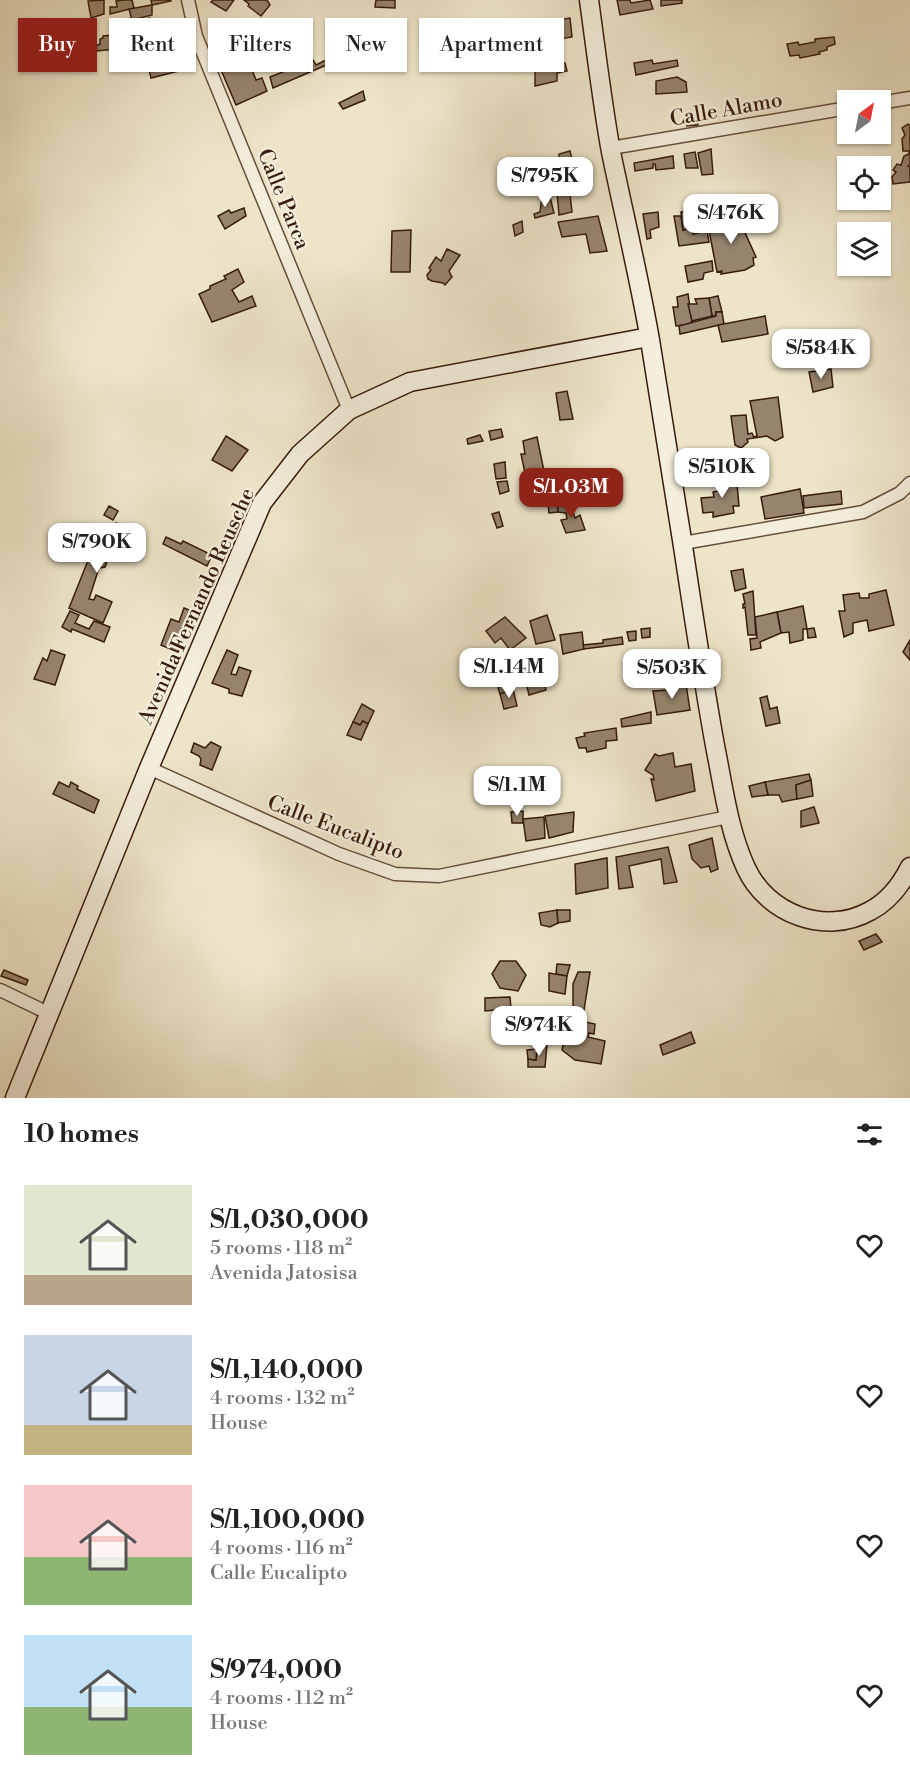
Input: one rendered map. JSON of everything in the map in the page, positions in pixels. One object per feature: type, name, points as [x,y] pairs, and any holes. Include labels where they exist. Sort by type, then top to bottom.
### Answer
[{"type":"street","name":"Calle Parca","points":[[188,0],[196,36],[349,410]]},
{"type":"street","points":[[589,0],[611,148],[649,337],[704,684],[729,817],[746,868],[755,885],[786,912],[805,919],[823,922],[855,918],[870,911],[887,900],[900,886],[910,867]]},
{"type":"street","points":[[891,101],[910,98]]},
{"type":"street","name":"Calle Alamo","points":[[611,148],[837,110]]},
{"type":"street","name":"Avenida Fernando Reusche","points":[[15,1098],[149,768],[262,503],[300,454],[349,410],[410,382],[649,337]]},
{"type":"street","points":[[683,543],[863,512],[900,493],[910,483]]},
{"type":"street","name":"Calle Eucalipto","points":[[149,768],[339,854],[395,874],[439,876],[729,817]]},
{"type":"street","points":[[0,990],[50,1014]]},
{"type":"building","points":[[104,0],[104,14],[91,18],[88,1]]},
{"type":"building","points":[[132,0],[134,8],[110,14],[110,7],[117,7],[116,1]]},
{"type":"building","points":[[151,0],[171,0],[171,1],[152,5]]},
{"type":"building","points":[[213,0],[234,0],[226,11],[211,2]]},
{"type":"building","points":[[244,0],[267,0],[270,5],[261,16]]},
{"type":"building","points":[[376,0],[395,0],[395,8],[375,7]]},
{"type":"building","points":[[617,0],[630,0],[631,3],[650,0],[653,9],[620,15]]},
{"type":"building","points":[[661,0],[682,0],[682,3],[661,6]]},
{"type":"building","points":[[152,5],[152,15],[131,18],[129,9]]},
{"type":"building","points":[[570,18],[572,37],[564,38],[564,19]]},
{"type":"building","points":[[109,35],[109,50],[97,51],[97,46],[103,36]]},
{"type":"building","points":[[834,37],[835,44],[819,52],[820,54],[800,58],[799,55],[790,56],[787,44],[798,42],[799,45],[815,42],[815,39]]},
{"type":"building","points":[[313,60],[316,65],[325,60],[325,66],[313,71]]},
{"type":"building","points":[[652,60],[653,64],[677,60],[678,66],[636,75],[634,63]]},
{"type":"building","points":[[150,72],[175,72],[151,78]]},
{"type":"building","points":[[222,72],[253,72],[256,80],[262,78],[267,91],[236,105]]},
{"type":"building","points":[[283,72],[310,72],[273,88],[270,77]]},
{"type":"building","points":[[535,72],[562,72],[557,73],[557,81],[535,86]]},
{"type":"building","points":[[677,77],[686,82],[687,92],[656,94],[656,81]]},
{"type":"building","points":[[363,91],[365,100],[343,109],[339,103]]},
{"type":"building","points":[[696,113],[698,125],[687,126],[686,114]]},
{"type":"building","points":[[908,124],[910,126],[910,164],[908,166],[910,167],[910,182],[893,184],[892,177],[896,172],[893,170],[897,164],[901,165],[904,156],[909,154],[909,151],[903,151],[902,139],[905,135],[902,128]]},
{"type":"building","points":[[711,149],[713,174],[702,175],[698,153]]},
{"type":"building","points":[[570,151],[572,160],[575,159],[576,171],[554,173],[553,170],[546,169],[546,161],[552,160],[553,164],[559,163],[559,154]]},
{"type":"building","points":[[695,152],[698,168],[686,168],[684,154]]},
{"type":"building","points":[[673,156],[674,168],[656,170],[653,164],[653,168],[635,171],[634,163]]},
{"type":"building","points":[[568,177],[572,212],[559,215],[556,181]]},
{"type":"building","points":[[542,197],[550,197],[554,213],[535,218],[534,214],[540,212]]},
{"type":"building","points":[[244,208],[246,216],[225,229],[218,216],[229,210],[231,213]]},
{"type":"building","points":[[700,208],[703,208],[709,242],[679,246],[674,216],[681,216],[683,230],[691,228],[693,234],[698,233],[697,227],[702,226]]},
{"type":"building","points":[[700,208],[702,226],[697,227],[698,233],[693,234],[691,228],[683,230],[681,212]]},
{"type":"building","points":[[727,209],[732,217],[737,215],[756,257],[753,258],[754,265],[745,270],[721,274],[722,271],[717,272],[708,225],[718,225],[718,213]]},
{"type":"building","points":[[658,212],[659,227],[650,230],[651,238],[647,239],[643,214]]},
{"type":"building","points":[[598,216],[607,251],[590,253],[586,234],[562,237],[558,222]]},
{"type":"building","points":[[522,221],[523,232],[515,236],[513,225]]},
{"type":"building","points":[[411,230],[410,272],[391,272],[392,231]]},
{"type":"building","points":[[447,249],[460,255],[449,271],[452,277],[445,285],[428,279],[427,275],[436,257],[441,261]]},
{"type":"building","points":[[712,261],[713,271],[704,273],[703,279],[688,282],[685,266]]},
{"type":"building","points":[[238,269],[244,282],[232,290],[239,302],[252,296],[256,306],[212,322],[199,294],[226,279],[224,276]]},
{"type":"building","points":[[688,294],[692,321],[690,324],[676,326],[673,307],[678,307],[677,297]]},
{"type":"building","points":[[718,296],[722,312],[716,312],[716,316],[712,316],[709,298]]},
{"type":"building","points":[[709,298],[712,316],[692,321],[688,304],[697,304],[695,299]]},
{"type":"building","points":[[716,312],[722,312],[724,324],[680,334],[679,326],[716,316]]},
{"type":"building","points":[[765,316],[768,334],[722,342],[718,325]]},
{"type":"building","points":[[831,369],[833,387],[813,392],[809,372]]},
{"type":"building","points":[[567,391],[573,419],[560,420],[556,393]]},
{"type":"building","points":[[778,397],[783,437],[775,441],[767,436],[747,439],[748,442],[741,448],[735,445],[731,416],[746,415],[748,434],[752,433],[754,437],[757,436],[750,401]]},
{"type":"building","points":[[501,429],[503,437],[491,440],[489,431]]},
{"type":"building","points":[[480,435],[483,441],[468,444],[467,439]]},
{"type":"building","points":[[226,436],[248,450],[232,471],[212,460]]},
{"type":"building","points":[[537,437],[545,476],[533,479],[532,471],[525,473],[521,454],[525,454],[523,441]]},
{"type":"building","points":[[505,462],[506,478],[496,479],[494,464]]},
{"type":"building","points":[[728,477],[729,484],[737,484],[739,506],[733,506],[734,513],[713,517],[713,512],[703,513],[701,498],[714,497],[713,492],[718,491],[716,480]]},
{"type":"building","points":[[507,481],[509,491],[500,494],[497,482]]},
{"type":"building","points":[[800,489],[804,513],[765,519],[761,497]]},
{"type":"building","points":[[841,491],[842,504],[804,508],[803,496]]},
{"type":"building","points":[[559,502],[558,512],[549,513],[548,504]]},
{"type":"building","points":[[570,502],[575,518],[580,515],[585,530],[566,533],[561,520],[567,519],[566,513],[558,512],[558,506]]},
{"type":"building","points":[[109,506],[118,511],[113,520],[104,515]]},
{"type":"building","points":[[499,512],[503,526],[497,528],[492,514]]},
{"type":"building","points":[[116,523],[129,529],[121,544],[114,542],[105,567],[99,568],[89,599],[94,600],[96,595],[112,602],[103,623],[69,608],[93,548],[87,547],[92,534],[104,537],[108,528],[112,529]]},
{"type":"building","points":[[166,537],[181,544],[183,541],[212,555],[207,566],[163,544]]},
{"type":"building","points":[[743,569],[746,588],[735,591],[731,571]]},
{"type":"building","points":[[886,590],[894,625],[869,631],[867,620],[853,623],[853,633],[844,637],[839,611],[845,611],[843,595],[859,593],[860,598],[869,598],[869,594]]},
{"type":"building","points":[[753,591],[756,635],[748,635],[743,594]]},
{"type":"building","points":[[803,606],[807,629],[803,629],[803,640],[790,643],[789,632],[781,633],[777,612]]},
{"type":"building","points":[[184,608],[196,613],[178,652],[161,645],[171,619],[179,622]]},
{"type":"building","points":[[70,611],[79,615],[75,623],[89,629],[94,621],[110,627],[104,642],[62,627]]},
{"type":"building","points":[[777,612],[781,633],[760,642],[761,648],[751,650],[750,639],[757,638],[755,617]]},
{"type":"building","points":[[547,615],[555,640],[536,644],[530,621]]},
{"type":"building","points":[[505,617],[526,638],[510,650],[501,638],[495,643],[486,631]]},
{"type":"building","points":[[650,628],[650,637],[642,638],[641,629]]},
{"type":"building","points":[[814,628],[816,637],[808,638],[807,629]]},
{"type":"building","points":[[636,631],[636,640],[629,641],[627,632]]},
{"type":"building","points":[[582,632],[584,649],[563,654],[560,635]]},
{"type":"building","points":[[622,637],[623,644],[584,649],[583,645],[603,643],[603,640]]},
{"type":"building","points":[[910,640],[910,660],[903,652]]},
{"type":"building","points":[[51,650],[65,655],[55,685],[34,679],[43,658],[47,661]]},
{"type":"building","points":[[227,650],[238,655],[231,674],[236,675],[239,667],[251,671],[242,696],[229,693],[229,689],[212,683]]},
{"type":"building","points":[[682,652],[684,673],[675,674],[674,653]]},
{"type":"building","points":[[505,677],[511,690],[500,694],[497,681]]},
{"type":"building","points":[[543,678],[546,690],[529,695],[526,683]]},
{"type":"building","points":[[686,684],[690,710],[657,715],[653,691],[668,690],[666,686]]},
{"type":"building","points":[[513,689],[517,706],[504,709],[500,694]]},
{"type":"building","points":[[767,696],[770,709],[777,707],[780,723],[766,726],[760,698]]},
{"type":"building","points":[[362,704],[374,711],[368,724],[363,721],[360,725],[353,722]]},
{"type":"building","points":[[651,712],[651,723],[622,727],[621,719]]},
{"type":"building","points":[[363,721],[368,724],[361,740],[347,735],[353,722],[360,725]]},
{"type":"building","points":[[616,728],[617,740],[606,741],[606,748],[587,752],[586,748],[579,748],[576,738],[585,736],[584,733]]},
{"type":"building","points":[[211,742],[221,747],[212,770],[200,765],[199,756],[191,752],[194,743],[205,748]]},
{"type":"building","points":[[673,753],[675,767],[691,764],[695,791],[656,801],[651,779],[654,780],[653,775],[645,770],[655,754],[659,756]]},
{"type":"building","points":[[809,774],[811,780],[796,785],[797,799],[782,802],[779,795],[768,795],[765,782]]},
{"type":"building","points":[[811,780],[813,796],[797,799],[796,785]]},
{"type":"building","points":[[59,782],[69,787],[71,782],[78,786],[77,789],[99,800],[94,813],[53,794]]},
{"type":"building","points":[[765,782],[768,795],[752,797],[749,786]]},
{"type":"building","points":[[814,807],[819,823],[801,827],[801,811]]},
{"type":"building","points":[[523,811],[523,823],[512,823],[511,812]]},
{"type":"building","points":[[574,812],[573,832],[549,838],[545,816]]},
{"type":"building","points":[[544,817],[545,838],[526,841],[523,819]]},
{"type":"building","points":[[712,838],[718,869],[711,872],[709,866],[701,868],[692,859],[689,845]]},
{"type":"building","points":[[668,847],[677,882],[664,884],[661,859],[629,866],[633,887],[619,889],[616,857]]},
{"type":"building","points":[[607,858],[608,888],[576,894],[575,864]]},
{"type":"building","points":[[557,910],[558,923],[550,927],[541,925],[539,913]]},
{"type":"building","points":[[557,910],[570,910],[570,921],[558,923]]},
{"type":"building","points":[[876,934],[882,942],[864,950],[859,941]]},
{"type":"building","points":[[500,961],[516,961],[526,975],[518,991],[500,988],[492,974]]},
{"type":"building","points":[[557,964],[570,965],[567,976],[556,974]]},
{"type":"building","points":[[4,970],[28,980],[26,985],[1,976]]},
{"type":"building","points":[[578,972],[590,972],[584,1010],[573,1008],[573,984]]},
{"type":"building","points":[[549,973],[567,976],[565,994],[549,991]]},
{"type":"building","points":[[510,997],[511,1009],[485,1011],[485,998]]},
{"type":"building","points":[[571,1019],[595,1024],[594,1034],[589,1033],[588,1037],[605,1041],[601,1064],[575,1060],[562,1050],[565,1036],[569,1036]]},
{"type":"building","points":[[691,1032],[695,1043],[663,1055],[660,1045]]},
{"type":"building","points":[[538,1043],[547,1044],[545,1067],[528,1067],[528,1059],[536,1060]]},
{"type":"building","points":[[537,1049],[536,1060],[528,1059],[527,1050]]}]
